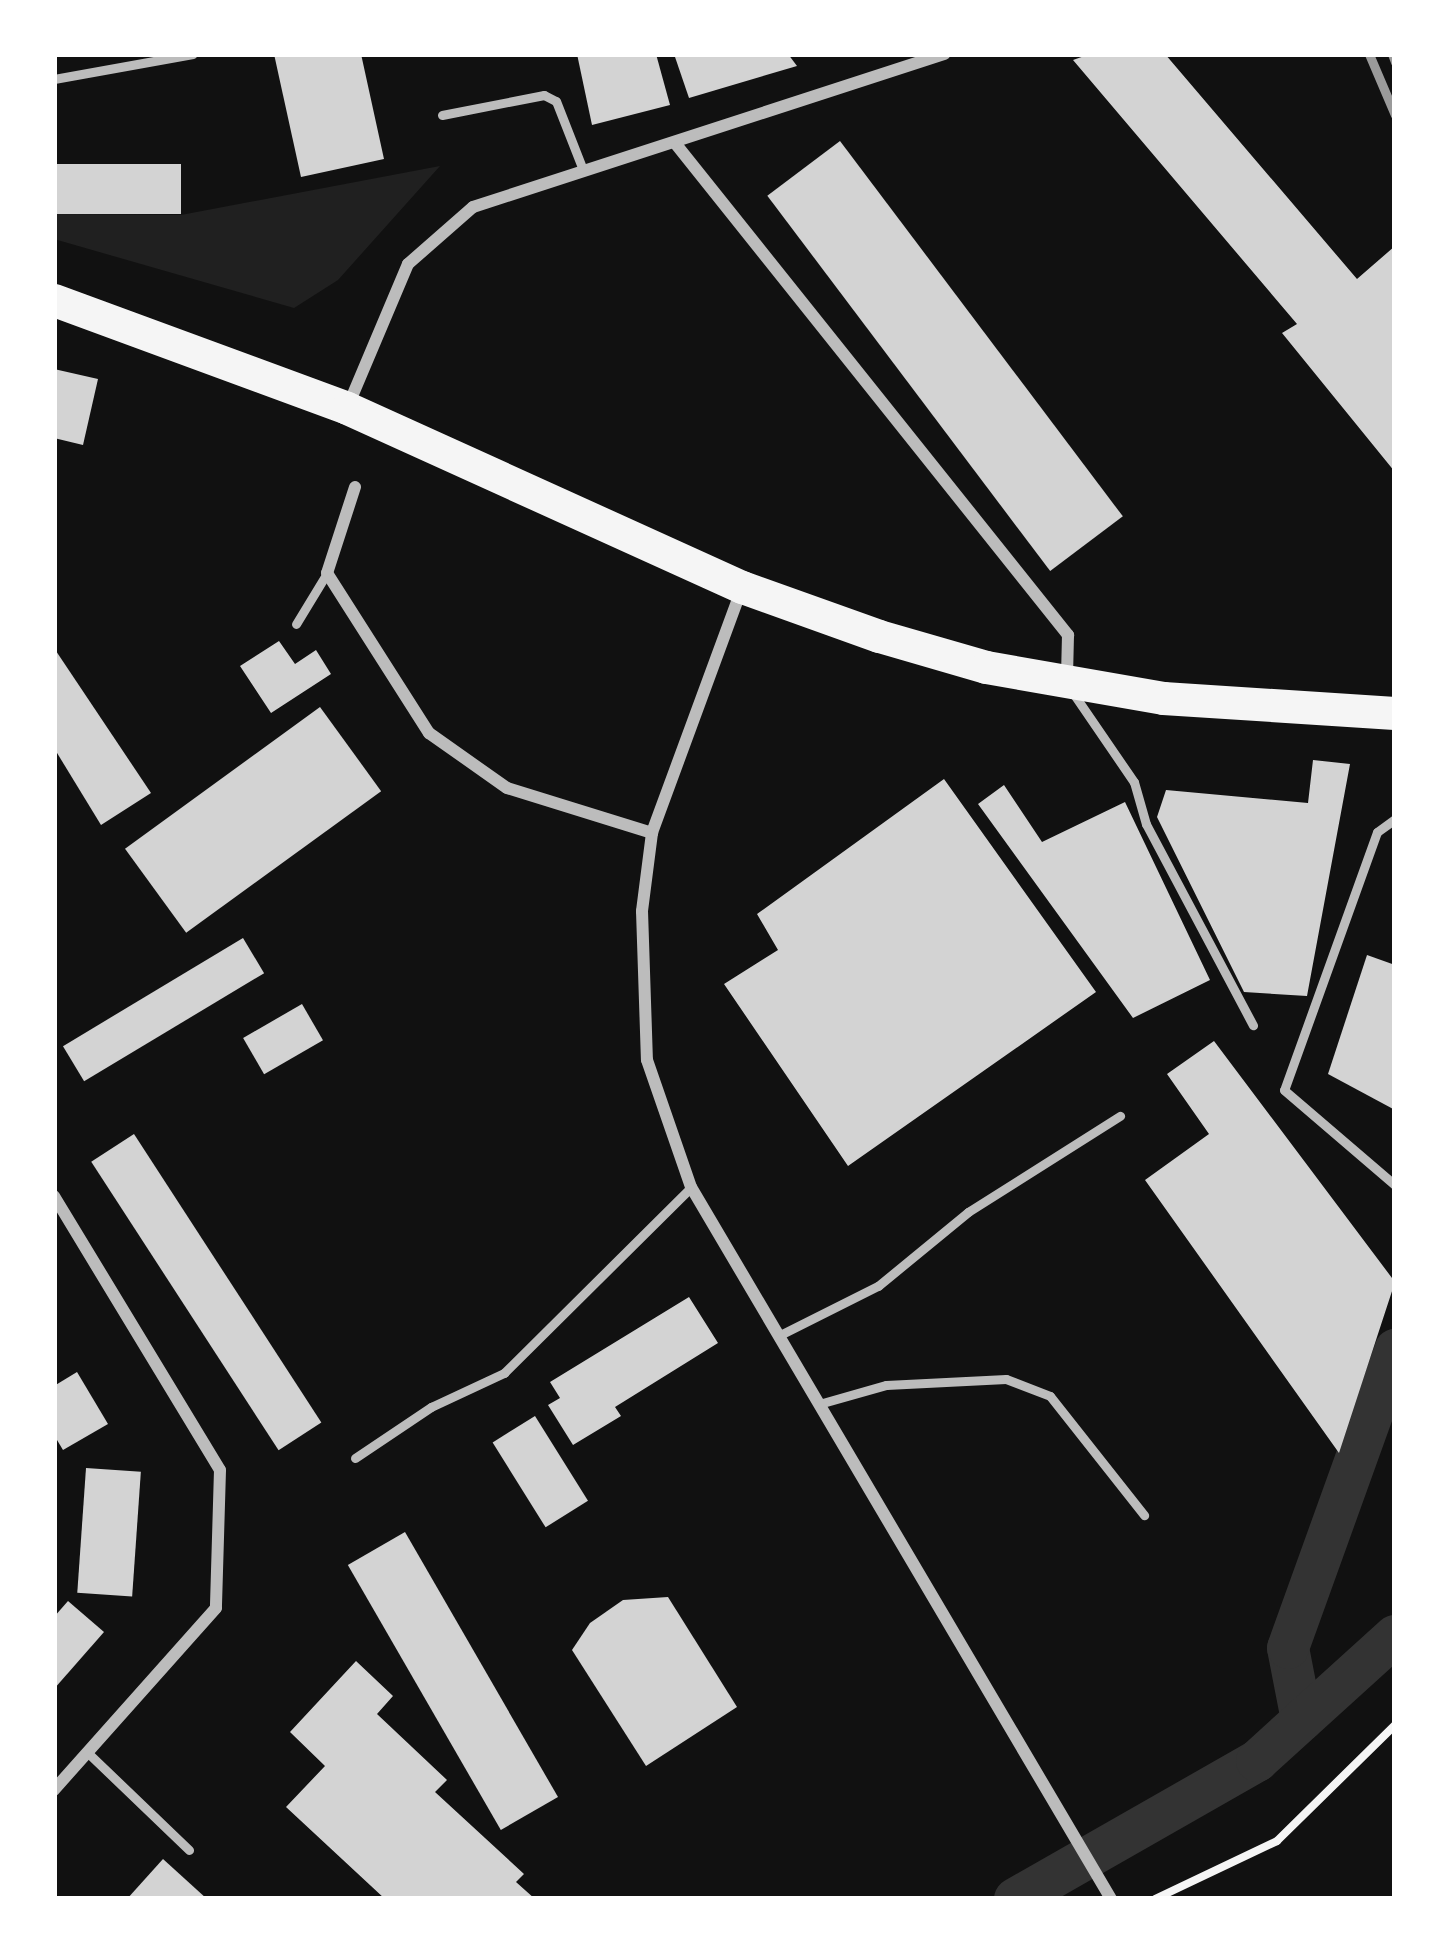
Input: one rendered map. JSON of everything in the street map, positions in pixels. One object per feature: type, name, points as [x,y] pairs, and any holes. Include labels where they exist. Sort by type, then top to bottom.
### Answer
[{"type":"highway","points":[[54,300],[347,408],[742,587],[879,636],[1066,684],[1257,708],[1395,713]]},
{"type":"street","points":[[347,408],[408,264],[473,207],[945,54]]},
{"type":"street","points":[[675,143],[1069,635],[1066,684]]},
{"type":"street","points":[[355,487],[327,573],[429,733],[456,759],[507,788],[652,832]]},
{"type":"street","points":[[742,587],[652,832],[642,910],[647,1060],[691,1187],[1111,1899]]},
{"type":"street","points":[[54,1196],[220,1470],[216,1608],[54,1790]]},
{"type":"lane","points":[[54,79],[194,54]]},
{"type":"lane","points":[[442,115],[544,95],[556,101],[583,170]]},
{"type":"lane","points":[[296,625],[327,573]]},
{"type":"lane","points":[[1066,684],[1134,782],[1146,824],[1253,1024]]},
{"type":"lane","points":[[1395,819],[1377,832],[1284,1090],[1395,1184]]},
{"type":"lane","points":[[778,1336],[878,1286],[968,1212],[1120,1115]]},
{"type":"lane","points":[[355,1458],[431,1407],[504,1373],[691,1187]]},
{"type":"lane","points":[[819,1404],[902,1383],[1006,1379],[1050,1396],[1144,1515]]},
{"type":"lane","points":[[88,1753],[189,1850]]},
{"type":"path","points":[[1155,1899],[1276,1841],[1395,1725]]},
{"type":"shaded area","points":[[440,166],[338,280],[294,308],[54,239],[54,214],[181,215]]},
{"type":"building","points":[[274,54],[361,54],[384,159],[301,177]]},
{"type":"building","points":[[577,54],[656,54],[670,105],[592,125]]},
{"type":"building","points":[[674,54],[788,54],[797,66],[689,98]]},
{"type":"building","points":[[1090,54],[1165,54],[1357,279],[1395,246],[1395,472],[1282,333],[1297,324],[1073,60]]},
{"type":"building","points":[[840,141],[1123,516],[1050,571],[767,196]]},
{"type":"building","points":[[54,164],[181,164],[181,214],[54,214]]},
{"type":"building","points":[[54,369],[98,379],[83,445],[54,438]]},
{"type":"building","points":[[279,641],[295,664],[316,650],[331,674],[271,713],[240,666]]},
{"type":"building","points":[[54,648],[151,793],[101,825],[54,748]]},
{"type":"building","points":[[320,707],[381,791],[186,933],[125,849]]},
{"type":"building","points":[[1313,760],[1350,764],[1307,996],[1244,992],[1157,817],[1166,790],[1308,803]]},
{"type":"building","points":[[944,779],[1096,992],[848,1166],[724,984],[778,950],[757,914]]},
{"type":"building","points":[[1004,785],[1042,842],[1125,802],[1210,980],[1133,1018],[978,804]]},
{"type":"building","points":[[243,938],[264,973],[84,1081],[63,1046]]},
{"type":"building","points":[[1367,955],[1395,965],[1395,1110],[1328,1074]]},
{"type":"building","points":[[302,1004],[323,1040],[264,1074],[243,1038]]},
{"type":"building","points":[[1214,1041],[1395,1282],[1339,1453],[1145,1180],[1209,1134],[1167,1074]]},
{"type":"building","points":[[134,1134],[321,1423],[279,1450],[91,1162]]},
{"type":"building","points":[[689,1297],[718,1343],[615,1407],[621,1416],[573,1445],[548,1405],[560,1398],[550,1382]]},
{"type":"building","points":[[77,1372],[108,1424],[63,1450],[54,1435],[54,1386]]},
{"type":"building","points":[[535,1416],[588,1501],[546,1527],[493,1442]]},
{"type":"building","points":[[86,1468],[141,1472],[132,1597],[77,1593]]},
{"type":"building","points":[[405,1532],[558,1797],[501,1830],[348,1565]]},
{"type":"building","points":[[668,1597],[737,1707],[646,1766],[572,1650],[590,1623],[623,1600]]},
{"type":"building","points":[[68,1601],[104,1632],[54,1689],[54,1617]]},
{"type":"building","points":[[356,1661],[393,1696],[377,1714],[447,1780],[435,1792],[524,1874],[516,1882],[535,1899],[385,1899],[286,1807],[325,1766],[290,1732]]},
{"type":"building","points":[[163,1859],[207,1899],[127,1899]]},
{"type":"waterway","points":[[1302,1720],[1288,1648],[1395,1350]]},
{"type":"waterway","points":[[1015,1899],[1257,1761],[1395,1636]]},
{"type":"railway","points":[[1369,54],[1395,115]]},
{"type":"railway","points":[[1392,54],[1395,62]]}]
